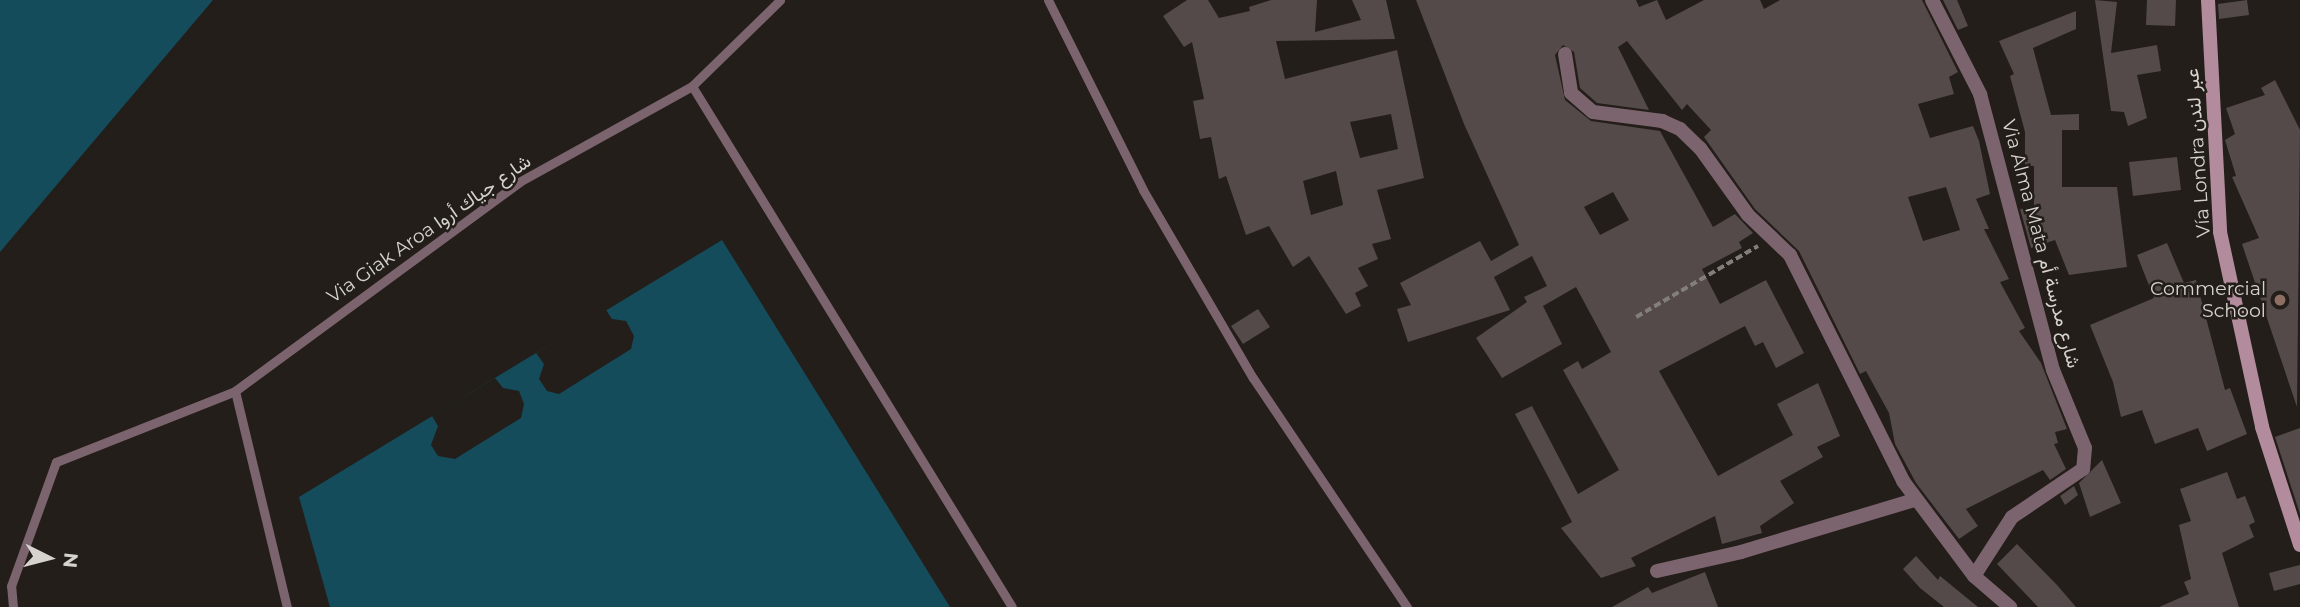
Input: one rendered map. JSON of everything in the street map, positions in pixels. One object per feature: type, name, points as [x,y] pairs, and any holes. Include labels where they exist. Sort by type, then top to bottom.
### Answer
[{"type":"main road","name":"Vía Londra عبر لندن","points":[[2208,0],[2220,232],[2262,427],[2300,545]]},
{"type":"street","name":"Via Alma Mata شارع مدرسة أم","points":[[1932,0],[1980,94],[2009,193],[2018,248],[2086,461],[2076,475],[2012,517],[1973,576]]},
{"type":"street","points":[[1565,54],[1572,93],[1593,112],[1661,121],[1680,129],[1700,148],[1748,215],[1790,255],[1914,500],[1973,576],[2010,607]]},
{"type":"street","points":[[1657,571],[1741,552],[1914,500]]},
{"type":"lane","name":"Via Giak Aroa شارع جياك أروا","points":[[13,607],[10,586],[56,462],[235,391],[519,182],[692,86],[780,0]]},
{"type":"lane","points":[[1048,0],[1143,190],[1253,379],[1407,607]]},
{"type":"lane","points":[[692,86],[1012,607]]},
{"type":"lane","points":[[235,391],[287,607]]},
{"type":"path","points":[[1636,317],[1772,238]]},
{"type":"water","points":[[0,0],[213,0],[0,252]]},
{"type":"water","points":[[722,240],[950,607],[330,607],[299,497]]},
{"type":"pier","points":[[213,0],[205,19],[0,255],[202,17]]},
{"type":"pier","points":[[606,310],[612,319],[626,321],[634,336],[631,349],[559,394],[547,391],[539,379],[544,364],[536,353]]},
{"type":"pier","points":[[495,378],[503,388],[519,391],[524,404],[521,418],[455,459],[438,456],[431,445],[438,426],[432,416]]},
{"type":"building","points":[[1187,0],[1208,0],[1219,18],[1250,11],[1249,7],[1271,0],[1317,0],[1315,32],[1361,20],[1352,0],[1386,0],[1395,39],[1276,41],[1285,79],[1397,50],[1424,178],[1377,190],[1391,239],[1372,244],[1378,259],[1358,268],[1368,286],[1355,293],[1361,306],[1346,314],[1309,256],[1293,267],[1269,226],[1246,235],[1226,176],[1219,179],[1211,137],[1200,139],[1193,101],[1204,99],[1192,42],[1184,47],[1163,16]],"holes":[[[1391,114],[1398,149],[1360,158],[1350,122]],[[1336,171],[1343,205],[1311,215],[1303,181]]]},
{"type":"building","points":[[1416,0],[1636,0],[1639,7],[1657,0],[1666,20],[1704,0],[1760,0],[1764,9],[1780,0],[1922,0],[1958,72],[1949,77],[1954,94],[1918,104],[1930,138],[1973,126],[1979,141],[1990,194],[1976,199],[1989,229],[1984,229],[2009,279],[2000,282],[2025,328],[2019,331],[2041,363],[2067,429],[2055,432],[2058,443],[2054,444],[2066,469],[2050,480],[2043,470],[1966,509],[1978,526],[1959,539],[1916,483],[1895,444],[1889,413],[1866,371],[1860,374],[1799,251],[1755,209],[1704,137],[1711,130],[1687,104],[1682,110],[1627,41],[1618,47],[1649,110],[1597,103],[1580,88],[1574,52],[1563,45],[1555,55],[1565,100],[1591,121],[1660,131],[1713,227],[1735,214],[1753,233],[1739,242],[1742,248],[1702,269],[1720,304],[1766,280],[1804,353],[1776,368],[1763,342],[1755,346],[1745,326],[1659,371],[1718,476],[1793,435],[1777,404],[1818,383],[1840,436],[1817,447],[1823,457],[1780,481],[1794,503],[1760,526],[1762,533],[1722,544],[1715,516],[1631,558],[1636,566],[1601,578],[1561,528],[1572,522],[1515,414],[1532,406],[1578,494],[1619,470],[1563,370],[1578,361],[1582,369],[1611,352],[1576,287],[1543,306],[1562,344],[1502,378],[1476,338],[1527,302],[1524,297],[1547,286],[1532,256],[1494,277],[1510,310],[1408,342],[1397,309],[1411,305],[1400,283],[1480,241],[1491,261],[1519,245],[1464,124]],"holes":[[[1946,187],[1960,230],[1923,241],[1908,197]],[[1613,192],[1629,220],[1600,235],[1584,207]]]},
{"type":"building","points":[[1943,0],[1957,0],[1968,26],[1958,30]]},
{"type":"building","points":[[2095,0],[2117,2],[2111,53],[2157,45],[2161,71],[2137,75],[2147,118],[2128,126],[2124,112],[2111,111]]},
{"type":"building","points":[[2147,0],[2176,0],[2175,26],[2146,25]]},
{"type":"building","points":[[2247,0],[2249,15],[2219,19],[2218,4]]},
{"type":"building","points":[[2076,11],[2076,29],[2033,48],[2051,115],[2079,114],[2079,130],[2062,130],[2062,187],[2117,187],[2127,267],[2069,275],[2055,240],[2031,248],[2020,209],[2034,208],[2034,166],[2025,166],[2025,132],[2010,76],[2014,74],[1999,41]]},
{"type":"building","name":"Commercial School","points":[[2275,80],[2300,130],[2297,407],[2242,244],[2259,238],[2232,177],[2236,176],[2225,140],[2235,134],[2226,108],[2265,95],[2261,88]]},
{"type":"building","points":[[2177,157],[2181,190],[2133,196],[2129,162]]},
{"type":"building","points":[[2167,243],[2184,283],[2196,280],[2225,390],[2230,388],[2247,434],[2207,451],[2198,428],[2155,444],[2142,410],[2121,417],[2113,382],[2090,325],[2154,298],[2137,255]]},
{"type":"building","points":[[1258,309],[1270,327],[1243,344],[1231,326]]},
{"type":"building","points":[[2300,428],[2300,514],[2275,437]]},
{"type":"building","points":[[2102,460],[2121,503],[2090,517],[2079,483]]},
{"type":"building","points":[[2227,472],[2237,499],[2245,496],[2255,522],[2249,525],[2254,537],[2222,553],[2239,607],[2159,607],[2189,594],[2184,582],[2191,579],[2179,525],[2191,521],[2180,489]]},
{"type":"building","points":[[2074,486],[2078,495],[2065,505],[2060,496]]},
{"type":"building","points":[[2017,544],[2076,607],[2038,607],[1997,564]]},
{"type":"building","points":[[1916,556],[1938,580],[1940,576],[1978,607],[1944,607],[1920,588],[1903,569]]},
{"type":"building","points":[[2300,565],[2300,584],[2274,591],[2269,573]]},
{"type":"building","points":[[1705,572],[1718,607],[1612,607],[1648,587],[1652,593]]},
{"type":"place","name":"Commercial School","points":[[2280,300]]}]
